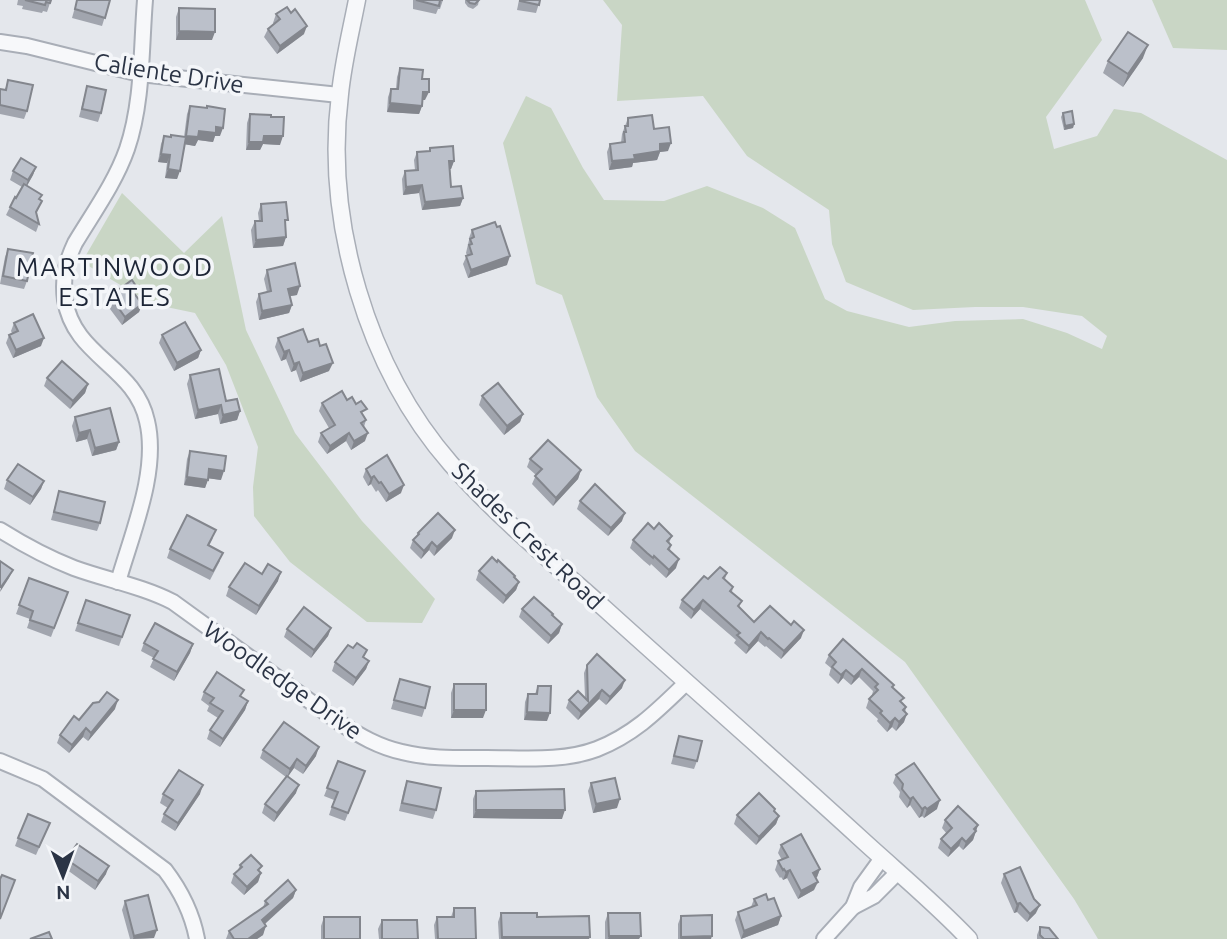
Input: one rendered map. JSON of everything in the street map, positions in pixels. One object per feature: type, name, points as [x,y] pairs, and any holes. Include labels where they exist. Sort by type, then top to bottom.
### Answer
[{"type":"street","points":[[118,582],[147,482],[150,436],[140,401],[131,387],[91,349],[74,327],[67,310],[64,272],[68,256],[114,178],[127,149],[137,109],[145,0]]},
{"type":"street","name":"Shades Crest Road","points":[[357,0],[340,95],[337,173],[345,241],[369,323],[399,388],[432,439],[449,462],[517,530],[969,939]]},
{"type":"street","name":"Caliente Drive","points":[[0,42],[27,46],[140,74],[340,95]]},
{"type":"street","name":"Woodledge Drive","points":[[0,530],[30,548],[72,567],[155,593],[173,602],[363,738],[383,747],[422,756],[518,758],[574,756],[596,750],[629,734],[686,683]]},
{"type":"street","points":[[0,761],[43,779],[165,870],[180,890],[188,907],[197,939]]},
{"type":"street","points":[[824,939],[853,906],[861,887],[882,858]]},
{"type":"street","points":[[853,906],[874,895],[898,872]]},
{"type":"green space","points":[[603,0],[1085,0],[1102,40],[1046,117],[1054,149],[1097,136],[1114,109],[1141,113],[1227,160],[1227,939],[1098,939],[1074,899],[905,662],[635,451],[597,397],[562,295],[536,284],[503,143],[526,96],[551,108],[583,168],[604,200],[664,201],[707,186],[763,208],[795,228],[825,299],[847,311],[909,327],[955,321],[1023,319],[1067,333],[1102,349],[1107,336],[1082,316],[1023,307],[913,310],[846,282],[832,244],[829,210],[747,156],[703,96],[617,101],[622,25]]},
{"type":"green space","points":[[1152,0],[1227,0],[1227,50],[1173,48]]},
{"type":"green space","points":[[122,193],[184,253],[222,216],[246,330],[295,433],[362,521],[435,599],[422,623],[367,622],[290,562],[254,516],[253,487],[258,447],[226,365],[195,313],[152,304],[82,262]]},
{"type":"building","points":[[25,0],[51,0],[45,5]]},
{"type":"building","points":[[77,0],[110,0],[105,18],[75,9]]},
{"type":"building","points":[[416,0],[440,0],[439,6]]},
{"type":"building","points":[[520,0],[540,0],[539,5]]},
{"type":"building","points":[[287,7],[291,13],[295,9],[307,26],[280,46],[268,29],[280,19],[276,14]]},
{"type":"building","points":[[179,8],[215,9],[215,32],[179,31]]},
{"type":"building","points":[[1128,32],[1148,45],[1128,74],[1108,61]]},
{"type":"building","points":[[400,68],[423,70],[422,79],[429,79],[429,92],[423,92],[422,106],[390,103],[391,89],[398,89]]},
{"type":"building","points":[[8,80],[33,85],[27,111],[0,105],[0,89],[6,90]]},
{"type":"building","points":[[87,86],[106,90],[101,113],[82,109]]},
{"type":"building","points":[[190,106],[225,109],[223,128],[216,127],[216,133],[199,131],[198,137],[186,136]]},
{"type":"building","points":[[1072,111],[1074,124],[1065,126],[1063,113]]},
{"type":"building","points":[[250,114],[284,117],[283,136],[264,136],[263,142],[249,142]]},
{"type":"building","points":[[652,115],[654,129],[669,127],[671,143],[660,144],[660,151],[634,155],[635,159],[612,161],[610,144],[625,142],[624,132],[625,126],[628,126],[628,118]]},
{"type":"building","points":[[164,136],[186,137],[180,171],[168,169],[170,155],[161,154]]},
{"type":"building","points":[[453,146],[454,161],[449,161],[451,187],[461,186],[463,198],[425,202],[422,185],[406,187],[405,171],[418,170],[417,152]]},
{"type":"building","points":[[21,158],[36,167],[28,180],[13,171]]},
{"type":"building","points":[[24,184],[42,195],[36,212],[39,224],[10,207]]},
{"type":"building","points":[[286,202],[286,237],[256,240],[255,221],[262,221],[261,204]]},
{"type":"building","points":[[495,222],[497,227],[500,226],[510,256],[471,270],[466,256],[472,254],[469,245],[472,244],[470,239],[474,237],[472,230]]},
{"type":"building","points":[[8,249],[33,253],[27,281],[3,276]]},
{"type":"building","points":[[295,263],[300,286],[288,289],[292,305],[262,311],[259,294],[271,291],[267,270]]},
{"type":"building","points":[[132,280],[138,289],[134,293],[142,304],[125,317],[110,296]]},
{"type":"building","points":[[33,314],[44,338],[16,350],[9,335],[18,331],[14,323]]},
{"type":"building","points":[[185,322],[201,350],[177,363],[162,335]]},
{"type":"building","points":[[303,329],[308,342],[318,339],[320,346],[326,344],[333,363],[303,373],[299,362],[294,364],[289,350],[284,352],[278,338]]},
{"type":"building","points":[[62,361],[88,384],[73,401],[47,378]]},
{"type":"building","points":[[219,369],[226,401],[237,399],[240,411],[223,415],[221,405],[198,410],[190,375]]},
{"type":"building","points":[[498,383],[523,414],[507,426],[482,396]]},
{"type":"building","points":[[342,391],[347,400],[352,397],[356,404],[361,401],[367,409],[361,412],[366,420],[361,423],[368,433],[354,441],[349,433],[330,446],[321,433],[335,425],[322,403]]},
{"type":"building","points":[[110,408],[119,442],[95,448],[90,430],[79,433],[75,417]]},
{"type":"building","points":[[548,440],[581,470],[556,498],[535,476],[542,469],[530,459]]},
{"type":"building","points":[[190,451],[226,456],[224,471],[209,469],[208,480],[187,477]]},
{"type":"building","points":[[387,455],[404,485],[389,494],[381,482],[374,476],[371,478],[366,469]]},
{"type":"building","points":[[18,464],[44,481],[33,497],[7,480]]},
{"type":"building","points":[[595,484],[625,513],[611,528],[580,501]]},
{"type":"building","points":[[59,491],[105,502],[100,523],[54,512]]},
{"type":"building","points":[[438,513],[455,530],[437,547],[432,542],[424,551],[413,540]]},
{"type":"building","points":[[187,515],[216,530],[208,545],[223,553],[213,571],[170,549]]},
{"type":"building","points":[[648,523],[654,529],[659,523],[672,536],[667,541],[671,545],[668,549],[679,559],[669,570],[633,540]]},
{"type":"building","points":[[492,557],[519,582],[506,596],[479,571]]},
{"type":"building","points":[[0,561],[13,570],[1,587],[0,587]]},
{"type":"building","points":[[245,563],[262,574],[268,564],[281,572],[259,606],[229,587]]},
{"type":"building","points":[[720,567],[727,573],[723,578],[733,587],[730,591],[742,601],[738,606],[754,622],[770,606],[791,625],[794,621],[804,630],[784,651],[761,632],[749,646],[737,635],[740,633],[703,600],[694,610],[682,600],[704,576],[708,579]]},
{"type":"building","points":[[29,578],[68,592],[54,628],[30,620],[33,611],[19,605]]},
{"type":"building","points":[[534,597],[562,624],[551,636],[522,609]]},
{"type":"building","points":[[86,600],[130,615],[122,637],[78,623]]},
{"type":"building","points":[[304,607],[331,628],[314,650],[287,629]]},
{"type":"building","points":[[155,623],[193,644],[177,672],[153,659],[158,651],[144,643]]},
{"type":"building","points":[[843,639],[894,685],[892,687],[904,698],[900,701],[906,707],[903,710],[907,714],[899,722],[895,718],[890,723],[869,699],[878,690],[875,687],[878,684],[862,669],[854,677],[846,670],[841,675],[832,667],[836,662],[829,655]]},
{"type":"building","points":[[357,643],[367,650],[363,657],[369,661],[356,678],[335,662],[348,645],[353,648]]},
{"type":"building","points":[[597,654],[625,680],[610,697],[602,690],[581,712],[569,700],[578,691],[588,701],[587,665]]},
{"type":"building","points":[[217,672],[244,690],[240,696],[248,701],[223,739],[210,730],[223,711],[210,703],[214,698],[204,692]]},
{"type":"building","points":[[400,679],[430,687],[425,708],[394,700]]},
{"type":"building","points":[[454,684],[486,684],[486,710],[454,710]]},
{"type":"building","points":[[538,686],[551,686],[550,713],[527,712],[528,694],[537,694]]},
{"type":"building","points":[[107,692],[118,700],[91,733],[86,728],[72,745],[60,735],[74,716],[79,720],[93,703],[99,702]]},
{"type":"building","points":[[284,722],[319,747],[306,766],[297,759],[290,769],[263,750]]},
{"type":"building","points":[[679,736],[702,741],[697,761],[674,756]]},
{"type":"building","points":[[338,761],[365,771],[348,813],[332,807],[338,792],[327,788]]},
{"type":"building","points":[[914,763],[940,800],[927,809],[922,809],[913,797],[910,799],[896,775]]},
{"type":"building","points":[[179,770],[203,785],[178,823],[164,814],[173,800],[163,794]]},
{"type":"building","points":[[287,776],[299,785],[277,813],[265,804]]},
{"type":"building","points":[[615,778],[620,799],[596,804],[591,783]]},
{"type":"building","points":[[407,781],[441,788],[436,810],[402,803]]},
{"type":"building","points":[[564,789],[565,810],[476,810],[476,791]]},
{"type":"building","points":[[759,793],[779,816],[759,837],[737,815]]},
{"type":"building","points":[[958,806],[978,825],[966,842],[962,838],[951,849],[941,839],[952,828],[945,820]]},
{"type":"building","points":[[28,814],[50,823],[39,847],[18,838]]},
{"type":"building","points":[[801,834],[820,869],[813,873],[818,882],[801,891],[790,870],[783,870],[778,861],[788,857],[781,845]]},
{"type":"building","points":[[77,844],[109,866],[98,881],[66,859]]},
{"type":"building","points":[[251,855],[262,866],[258,870],[261,873],[247,887],[234,874]]},
{"type":"building","points":[[1020,867],[1034,899],[1040,905],[1030,914],[1020,903],[1017,904],[1004,874]]},
{"type":"building","points":[[2,875],[15,880],[0,919],[0,879]]},
{"type":"building","points":[[288,880],[296,890],[262,920],[266,926],[248,939],[234,939],[229,931],[268,904],[265,901]]},
{"type":"building","points":[[766,894],[768,900],[774,898],[781,916],[744,931],[738,912],[757,905],[754,899]]},
{"type":"building","points":[[148,895],[157,930],[134,936],[125,901]]},
{"type":"building","points":[[454,908],[475,908],[476,939],[438,939],[437,917],[454,917]]},
{"type":"building","points":[[501,913],[537,913],[537,917],[589,916],[590,937],[502,937]]},
{"type":"building","points":[[608,913],[640,913],[641,936],[609,936]]},
{"type":"building","points":[[712,915],[712,936],[681,937],[681,916]]},
{"type":"building","points":[[324,917],[360,917],[360,939],[324,939]]},
{"type":"building","points":[[382,920],[417,920],[418,939],[382,939]]},
{"type":"building","points":[[1040,927],[1049,928],[1058,939],[1044,939],[1040,935]]},
{"type":"building","points":[[49,932],[52,939],[30,939]]},
{"type":"district","name":"MARTINWOOD ESTATES","points":[[115,281]]}]
